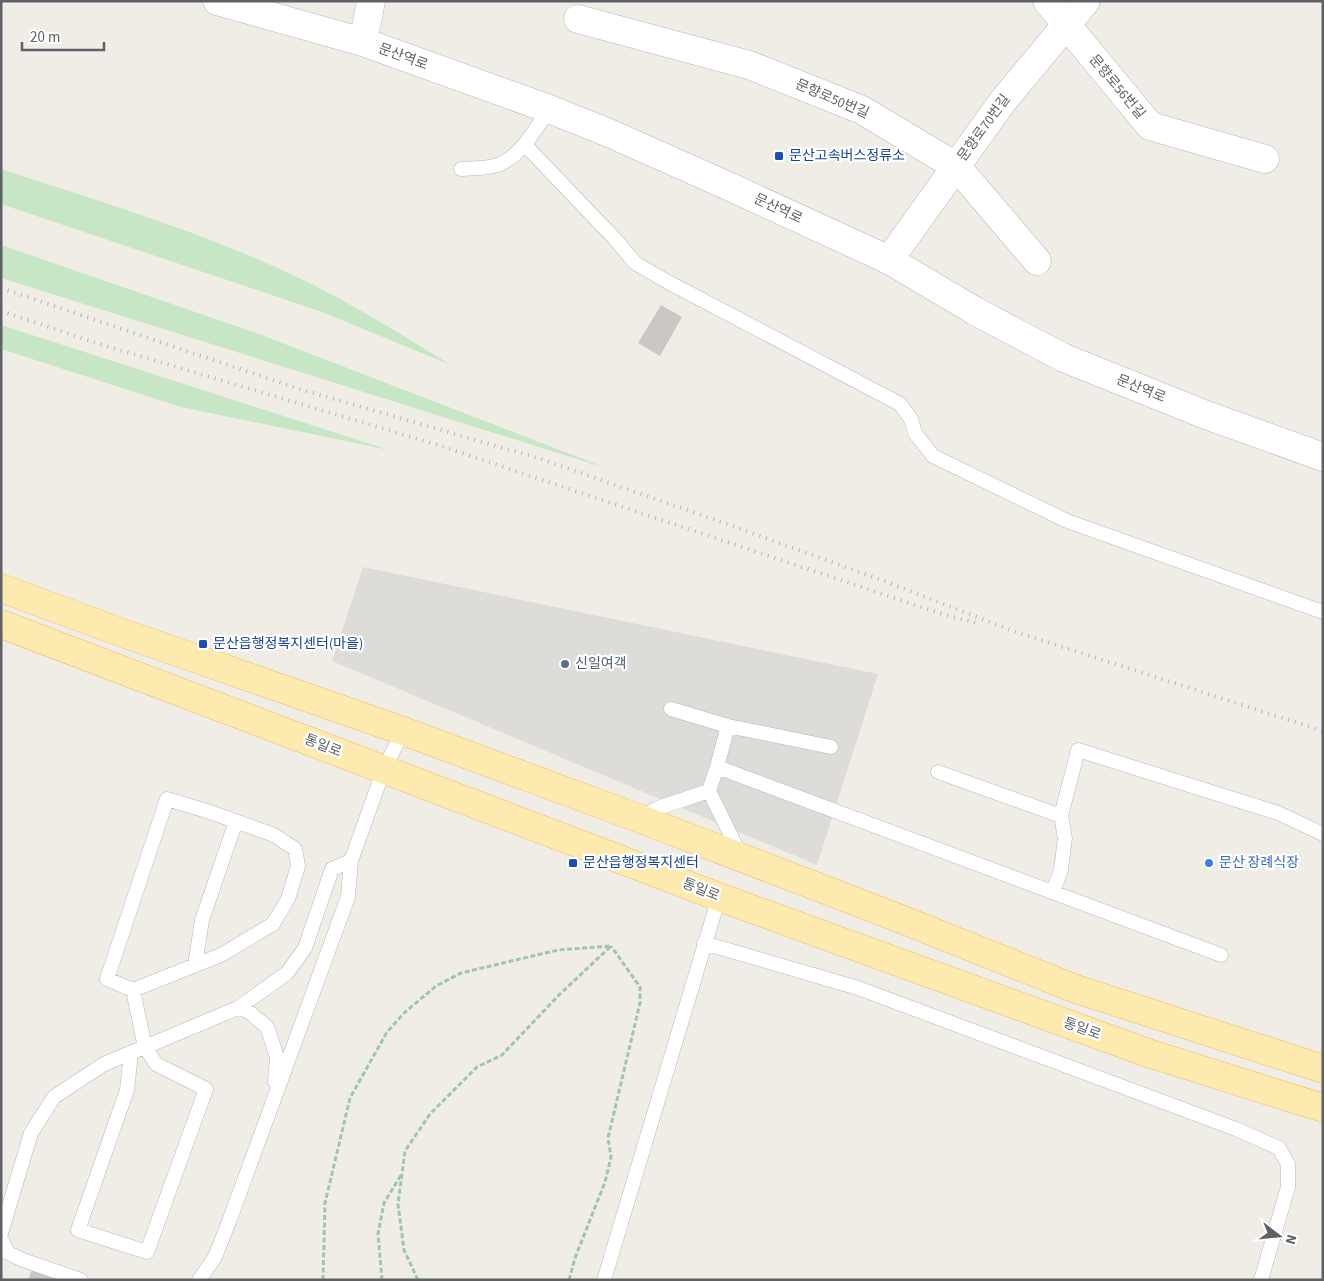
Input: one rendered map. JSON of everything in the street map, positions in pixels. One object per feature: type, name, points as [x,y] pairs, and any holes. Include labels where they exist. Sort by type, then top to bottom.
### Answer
[{"type":"main road","points":[[1,588],[402,731],[638,818],[1076,989],[1323,1069]]},
{"type":"main road","name":"통일로","points":[[1,624],[719,897],[1148,1052],[1323,1108]]},
{"type":"street","name":"문산역로","points":[[217,1],[363,42],[610,133],[726,184],[889,260],[975,311],[1064,358],[1206,415],[1323,457]]},
{"type":"street","points":[[363,42],[371,1]]},
{"type":"street","name":"문향로56번길","points":[[1046,1],[1150,126],[1265,159]]},
{"type":"street","name":"문향로70번길","points":[[889,260],[1003,100],[1086,1]]},
{"type":"street","name":"문향로50번길","points":[[578,19],[757,68],[862,110],[957,167],[1037,261]]},
{"type":"lane","points":[[462,169],[492,166],[504,162],[525,145],[549,109]]},
{"type":"lane","points":[[525,145],[615,238],[635,262],[668,282],[900,404],[911,419],[915,433],[933,456],[1067,521],[1323,612]]},
{"type":"lane","points":[[671,709],[728,726],[832,747]]},
{"type":"lane","points":[[728,726],[718,767],[709,791],[741,857]]},
{"type":"lane","points":[[199,1280],[215,1257],[348,897],[351,861],[384,770],[402,731]]},
{"type":"lane","points":[[1053,892],[1061,870],[1065,838],[1061,816],[1078,750],[1278,814],[1323,834]]},
{"type":"lane","points":[[718,767],[1221,956]]},
{"type":"lane","points":[[938,772],[1061,816]]},
{"type":"lane","points":[[638,818],[658,808],[709,791]]},
{"type":"lane","points":[[167,798],[274,834],[295,849],[298,866],[288,899],[273,924],[221,955],[195,965],[133,990],[108,979],[167,798]]},
{"type":"lane","points":[[195,965],[202,920],[236,821]]},
{"type":"lane","points":[[81,1280],[8,1253],[2,1240],[4,1218],[31,1133],[54,1097],[104,1064],[238,1008],[288,972],[305,948],[332,869],[351,861]]},
{"type":"lane","points":[[604,1280],[719,897]]},
{"type":"lane","points":[[704,943],[858,988],[1236,1129],[1279,1148],[1288,1164],[1288,1187],[1261,1280]]},
{"type":"lane","points":[[131,1053],[127,1090],[78,1230],[147,1252],[206,1089],[156,1064],[145,1047],[133,990]]},
{"type":"lane","points":[[238,1008],[248,1011],[267,1027],[277,1057],[274,1097]]},
{"type":"path","points":[[418,1280],[404,1250],[398,1204],[405,1151],[430,1114],[477,1067],[502,1055],[559,995],[611,946]]},
{"type":"path","points":[[323,1280],[325,1203],[350,1098],[387,1032],[404,1013],[436,986],[461,973],[558,950],[611,946]]},
{"type":"path","points":[[569,1280],[575,1258],[607,1174],[611,1157],[608,1138],[640,1003],[640,987],[611,946]]},
{"type":"path","points":[[382,1280],[378,1234],[384,1202],[402,1173]]},
{"type":"shaded area","points":[[363,567],[878,674],[817,865],[332,661]]},
{"type":"green space","points":[[1,169],[222,244],[257,259],[334,296],[451,365],[322,312],[1,204]]},
{"type":"green space","points":[[1,245],[259,334],[609,469],[1,278]]},
{"type":"green space","points":[[1,325],[389,450],[181,407],[1,349]]},
{"type":"building","points":[[661,305],[682,317],[660,356],[638,343]]},
{"type":"building","points":[[34,1264],[73,1280],[28,1280]]},
{"type":"railway","points":[[1,288],[296,388],[538,458],[884,581],[1016,632],[1323,731]]},
{"type":"railway","points":[[1,311],[96,343],[435,444],[945,615],[977,623]]},
{"type":"place","name":"문산고속버스정류소","points":[[779,156]]},
{"type":"place","name":"문산읍행정복지센터(마을)","points":[[203,644]]},
{"type":"place","name":"신일여객","points":[[565,664]]},
{"type":"place","name":"문산읍행정복지센터","points":[[573,863]]},
{"type":"place","name":"문산 장례식장","points":[[1209,863]]}]
